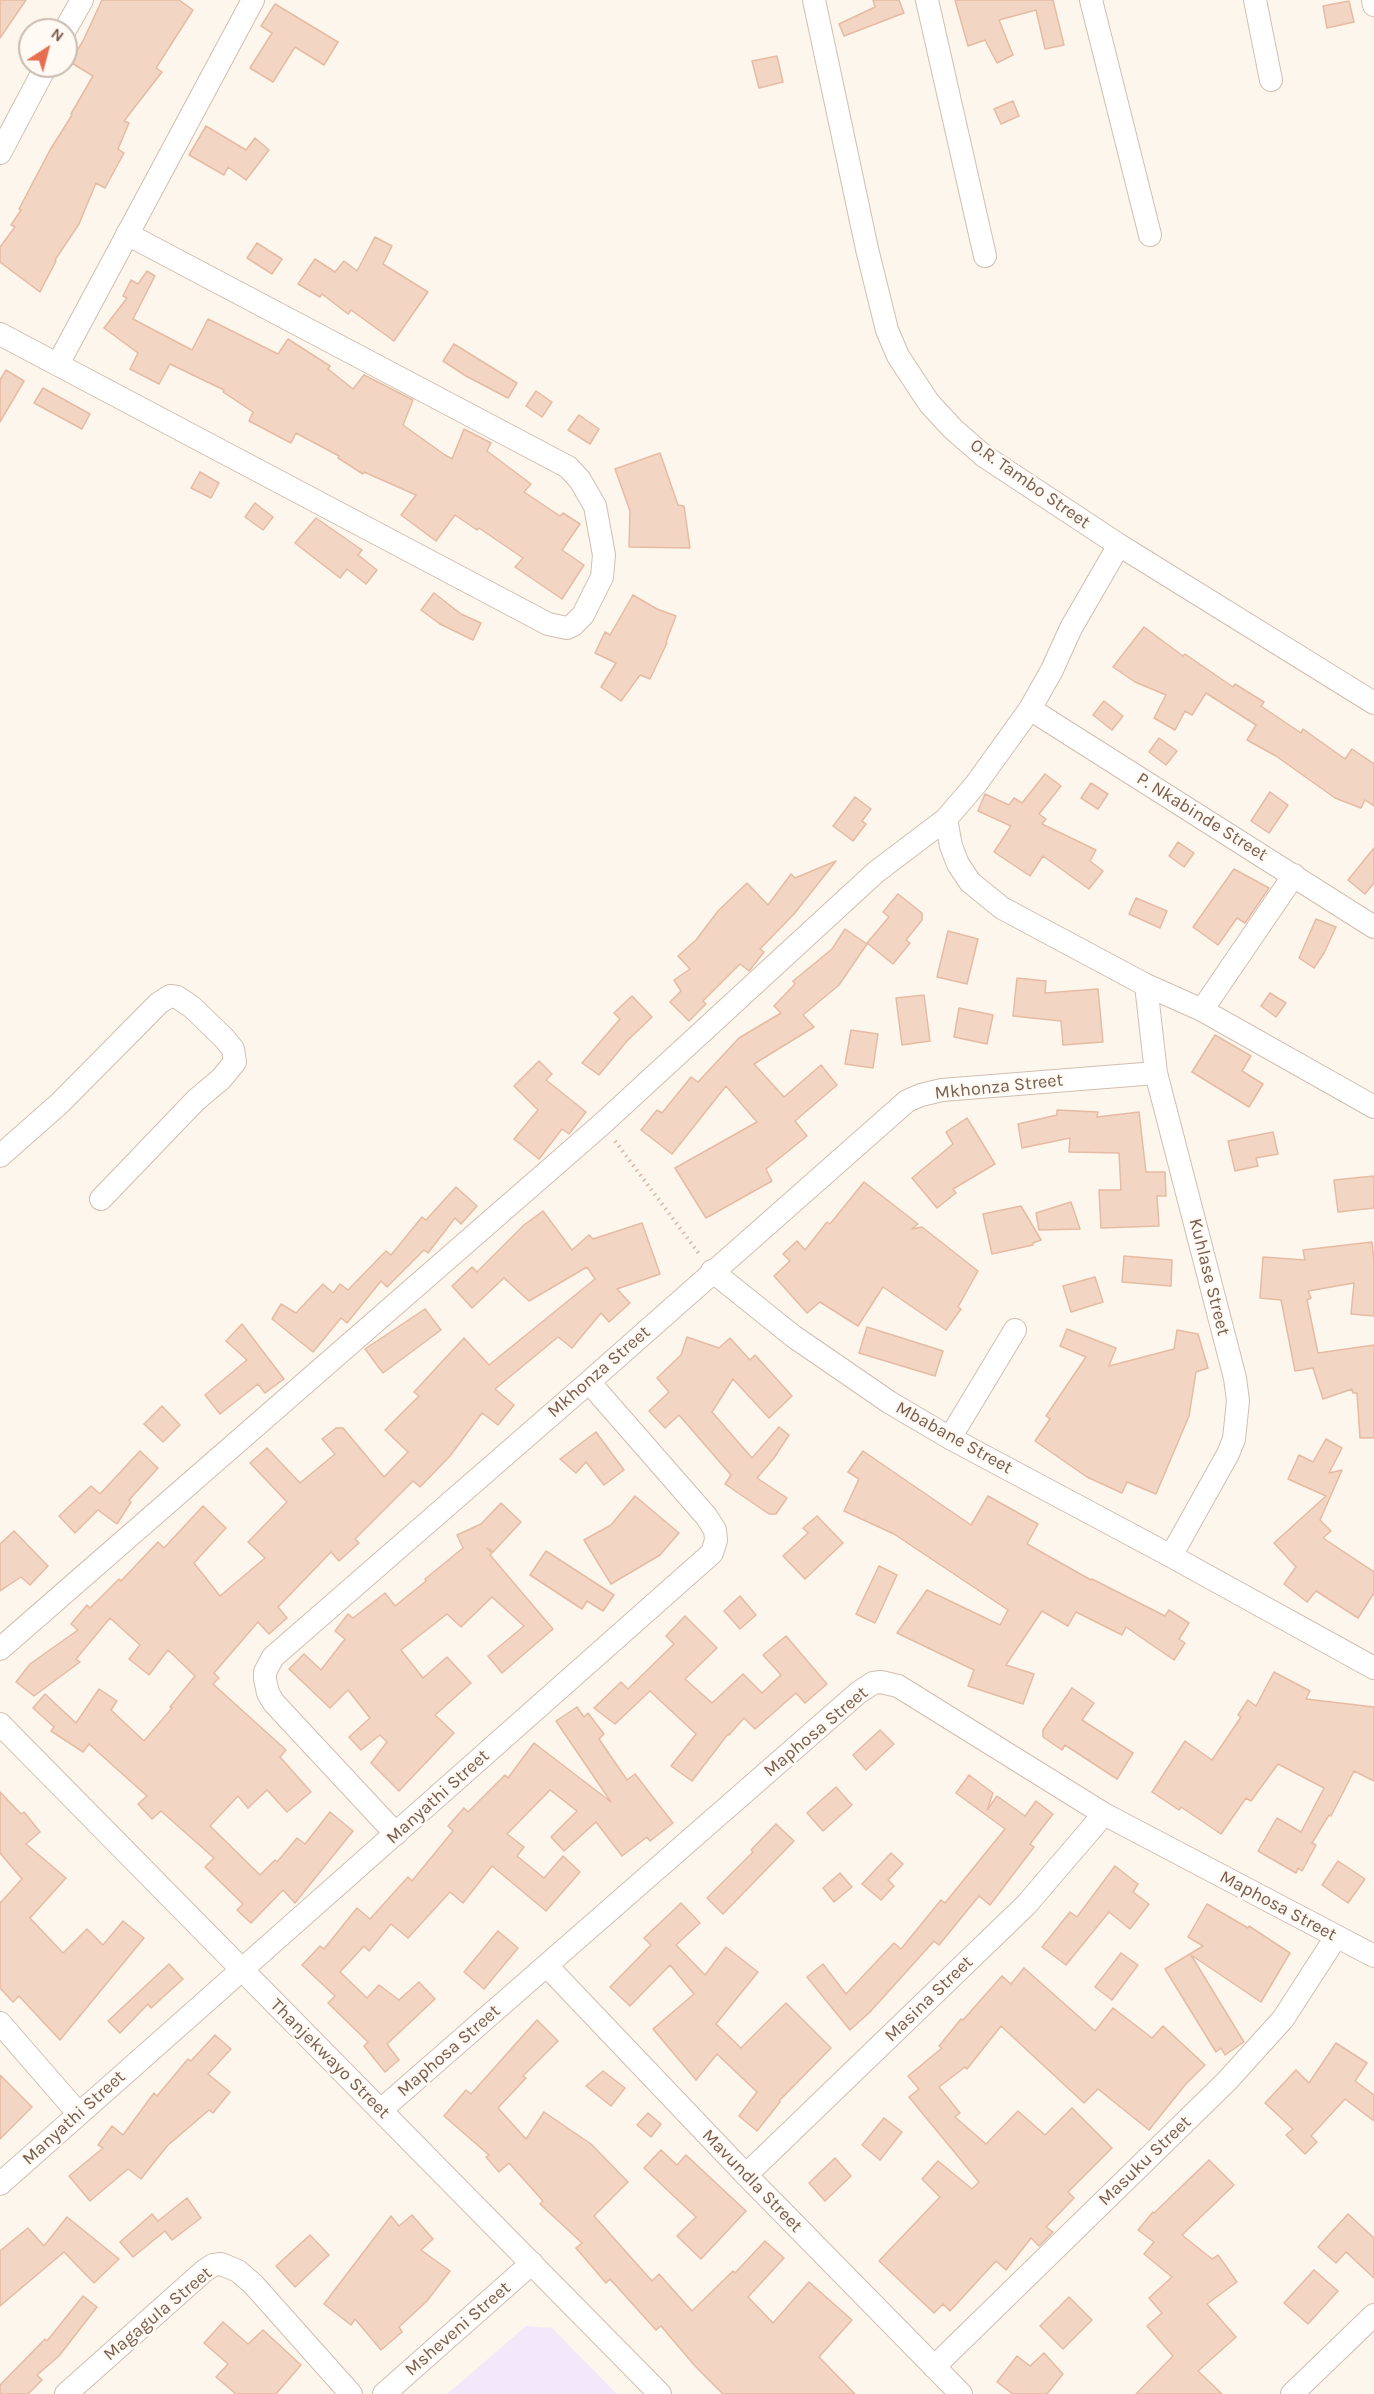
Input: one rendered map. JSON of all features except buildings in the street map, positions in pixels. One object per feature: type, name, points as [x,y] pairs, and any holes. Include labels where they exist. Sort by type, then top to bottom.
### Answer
[{"type":"street","points":[[72,18],[82,0]]},
{"type":"street","points":[[58,364],[253,0]]},
{"type":"street","name":"O.R. Tambo Street","points":[[814,0],[877,294],[887,330],[898,357],[928,404],[984,456],[1119,545],[1374,703]]},
{"type":"street","points":[[927,0],[985,256]]},
{"type":"street","points":[[1091,0],[1150,235]]},
{"type":"street","points":[[1255,0],[1271,80]]},
{"type":"street","points":[[1373,0],[1374,5]]},
{"type":"street","points":[[0,153],[40,78]]},
{"type":"street","points":[[0,334],[548,624],[559,627],[573,625],[583,615],[599,586],[605,567],[604,555],[595,506],[580,480],[568,467],[127,234]]},
{"type":"street","points":[[0,1649],[602,1124],[876,872],[946,819],[976,784],[1030,709],[1052,670],[1071,628],[1119,545]]},
{"type":"street","name":"P. Nkabinde Street","points":[[1030,709],[1374,927]]},
{"type":"street","points":[[946,819],[951,846],[958,864],[970,882],[985,896],[1039,928],[1146,985],[1202,1010],[1374,1107]]},
{"type":"street","points":[[1202,1010],[1294,875]]},
{"type":"street","name":"Kuhlase Street","points":[[1146,985],[1156,1073],[1235,1378],[1238,1401],[1238,1421],[1231,1447],[1171,1556]]},
{"type":"street","points":[[0,1156],[60,1102],[159,1003],[170,996],[177,997],[192,1007],[224,1038],[233,1049],[235,1062],[221,1079],[196,1100],[101,1199]]},
{"type":"street","name":"Mkhonza Street","points":[[396,1834],[280,1711],[265,1685],[265,1672],[268,1664],[287,1643],[589,1382],[897,1109],[915,1097],[942,1090],[1156,1073]]},
{"type":"street","name":"Mbabane Street","points":[[712,1271],[793,1336],[889,1402],[950,1438],[1374,1668]]},
{"type":"street","points":[[950,1438],[1015,1330]]},
{"type":"street","name":"Manyathi Street","points":[[0,2184],[711,1553],[716,1540],[715,1530],[706,1516],[589,1382]]},
{"type":"street","name":"Maphosa Street","points":[[381,2110],[858,1693],[873,1683],[881,1682],[898,1686],[1104,1814],[1374,1956]]},
{"type":"street","name":"Thanjekwayo Street","points":[[0,1724],[660,2394]]},
{"type":"street","name":"Masina Street","points":[[746,2175],[1026,1905],[1104,1814]]},
{"type":"street","name":"Masuku Street","points":[[934,2367],[1244,2064],[1283,2019],[1335,1937]]},
{"type":"street","name":"Mavundla Street","points":[[547,1965],[746,2175],[961,2394]]},
{"type":"street","points":[[0,2023],[79,2114]]},
{"type":"street","name":"Magagula Street","points":[[66,2394],[204,2271],[213,2265],[221,2264],[238,2271],[254,2284],[351,2394]]},
{"type":"street","name":"Msheveni Street","points":[[384,2394],[532,2264]]},
{"type":"street","points":[[1292,2394],[1374,2315]]},
{"type":"path","points":[[602,1124],[712,1271]]},
{"type":"shaded area","points":[[526,2326],[552,2328],[617,2394],[447,2394]]}]
